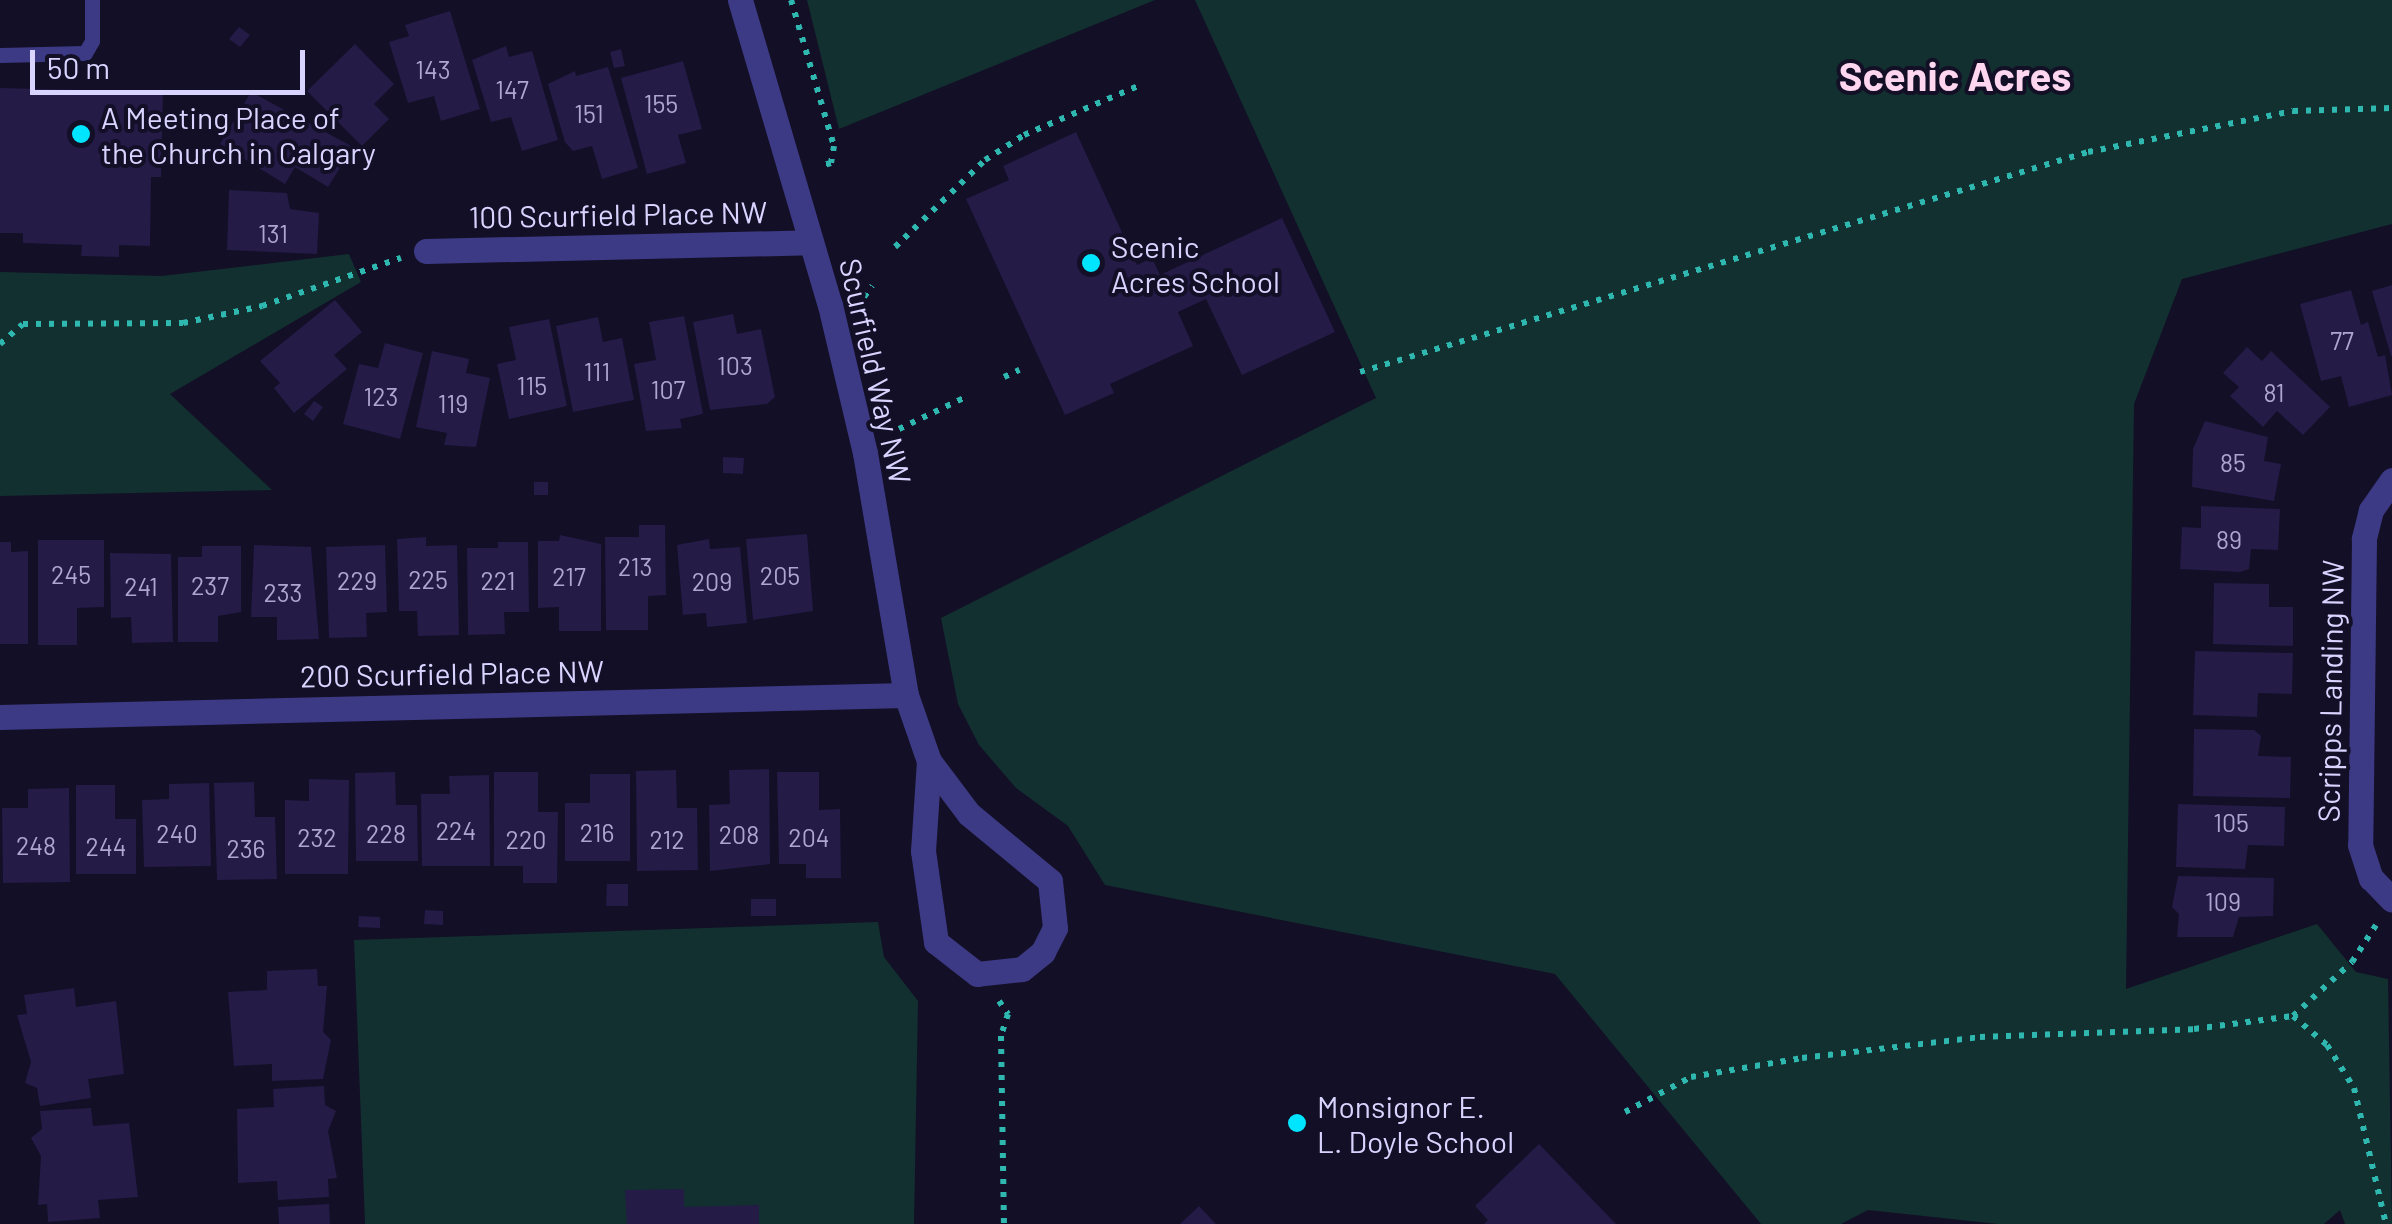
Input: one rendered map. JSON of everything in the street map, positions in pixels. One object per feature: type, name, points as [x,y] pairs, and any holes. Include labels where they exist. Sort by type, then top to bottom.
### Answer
[{"type":"street","name":"Scurfield Way NW","points":[[740,0],[811,242],[865,453],[906,695],[929,761],[969,814],[1050,881],[1055,928],[1043,952],[1022,969],[978,974],[961,967],[936,942],[923,851],[929,761]]},
{"type":"street","name":"100 Scurfield Place NW","points":[[426,251],[811,242]]},
{"type":"street","name":"Scripps Landing NW","points":[[2387,908],[2360,844],[2364,539],[2371,510],[2392,480]]},
{"type":"street","name":"200 Scurfield Place NW","points":[[0,716],[906,695]]},
{"type":"lane","points":[[0,55],[84,53],[92,41],[92,0]]},
{"type":"path","points":[[791,0],[834,146],[831,163],[819,166]]},
{"type":"path","points":[[895,247],[985,160],[1024,136],[1140,85]]},
{"type":"path","points":[[1360,372],[2088,152],[2293,110],[2392,108]]},
{"type":"path","points":[[0,344],[24,324],[183,323],[246,309],[426,251]]},
{"type":"path","points":[[864,297],[872,286]]},
{"type":"path","points":[[1004,377],[1020,370]]},
{"type":"path","points":[[900,428],[968,396]]},
{"type":"path","points":[[1625,1112],[1690,1077],[1802,1058],[1980,1038],[2194,1029],[2294,1016],[2352,962],[2387,908]]},
{"type":"path","points":[[1000,1009],[1008,1014],[1000,1036],[1004,1224]]},
{"type":"path","points":[[2294,1016],[2328,1045],[2354,1088],[2386,1224]]},
{"type":"green space","points":[[807,0],[1155,0],[839,129]]},
{"type":"green space","points":[[1195,0],[2392,0],[2392,224],[2182,279],[2134,404],[2126,989],[2317,924],[2356,972],[2388,979],[2392,1224],[2345,1224],[2340,1210],[2324,1224],[1998,1224],[1868,1210],[1841,1224],[1761,1224],[1555,974],[1105,885],[1068,826],[1016,788],[979,745],[958,704],[941,618],[1376,398]]},
{"type":"green space","points":[[349,254],[361,282],[170,394],[272,490],[0,496],[0,272],[162,276]]},
{"type":"green space","points":[[878,922],[884,957],[918,1001],[914,1224],[365,1224],[354,940]]},
{"type":"building","points":[[450,11],[480,109],[441,121],[434,96],[408,103],[389,42],[409,36],[405,25]]},
{"type":"building","points":[[239,27],[250,35],[240,47],[229,39]]},
{"type":"building","points":[[355,44],[394,84],[374,104],[389,119],[362,146],[307,91]]},
{"type":"building","points":[[506,46],[509,57],[532,51],[558,140],[522,151],[511,117],[491,122],[472,60]]},
{"type":"building","points":[[621,49],[625,66],[614,68],[610,52]]},
{"type":"building","points":[[683,61],[702,129],[678,135],[686,163],[647,174],[621,78]]},
{"type":"building","points":[[608,67],[638,168],[602,179],[592,146],[573,151],[565,142],[548,84],[575,71],[576,76]]},
{"type":"building","name":"A Meeting Place of the Church in Calgary","points":[[0,88],[163,92],[161,177],[151,177],[150,246],[119,245],[119,257],[81,256],[82,245],[23,243],[23,233],[0,233]]},
{"type":"building","points":[[251,92],[353,147],[328,187],[295,167],[285,184],[220,144]]},
{"type":"building","points":[[1076,132],[1137,265],[1152,258],[1160,275],[1282,218],[1335,332],[1242,375],[1206,299],[1178,312],[1193,346],[1110,384],[1114,393],[1065,415],[966,199],[1009,180],[1003,166]]},
{"type":"building","points":[[229,190],[287,193],[290,209],[319,213],[317,254],[227,250]]},
{"type":"building","points":[[2392,285],[2392,356],[2391,356],[2372,291]]},
{"type":"building","points":[[2351,290],[2361,325],[2368,322],[2378,357],[2385,355],[2392,395],[2349,407],[2341,376],[2321,381],[2300,304]]},
{"type":"building","points":[[335,300],[362,332],[334,355],[347,369],[294,413],[274,388],[280,383],[260,361]]},
{"type":"building","points":[[733,314],[737,334],[761,329],[775,397],[767,404],[710,410],[693,322]]},
{"type":"building","points":[[684,316],[703,414],[680,419],[682,428],[646,431],[634,364],[656,360],[649,322]]},
{"type":"building","points":[[598,317],[603,342],[622,338],[634,400],[573,412],[556,326]]},
{"type":"building","points":[[549,319],[567,406],[509,419],[497,364],[516,360],[509,327]]},
{"type":"building","points":[[385,343],[423,353],[400,439],[343,424],[359,364],[378,368]]},
{"type":"building","points":[[2247,347],[2262,361],[2271,351],[2330,407],[2303,435],[2277,411],[2263,427],[2230,396],[2239,387],[2223,373]]},
{"type":"building","points":[[432,351],[469,359],[466,373],[490,378],[476,447],[444,445],[447,433],[416,427]]},
{"type":"building","points":[[314,401],[323,407],[313,421],[304,414]]},
{"type":"building","points":[[2205,421],[2268,437],[2264,461],[2281,464],[2274,501],[2192,487],[2193,449]]},
{"type":"building","points":[[723,457],[744,458],[743,474],[723,473]]},
{"type":"building","points":[[534,482],[548,482],[548,495],[534,495]]},
{"type":"building","points":[[2201,506],[2280,509],[2278,550],[2251,549],[2249,569],[2240,572],[2180,569],[2182,527],[2201,528]]},
{"type":"building","points":[[639,525],[665,525],[666,595],[648,596],[648,630],[606,630],[605,537],[639,537]]},
{"type":"building","points":[[807,534],[813,611],[753,620],[746,539]]},
{"type":"building","points":[[560,535],[601,544],[601,631],[559,631],[559,607],[538,608],[538,541],[559,541]]},
{"type":"building","points":[[426,537],[426,546],[457,545],[459,635],[418,636],[417,611],[399,611],[397,539]]},
{"type":"building","points":[[709,539],[710,549],[740,547],[747,623],[707,627],[706,613],[683,615],[677,545]]},
{"type":"building","points":[[38,540],[104,540],[104,607],[77,608],[77,645],[38,645]]},
{"type":"building","points":[[0,542],[11,542],[11,552],[28,551],[28,644],[0,644]]},
{"type":"building","points":[[498,542],[528,542],[529,612],[504,612],[505,634],[468,635],[467,548],[498,548]]},
{"type":"building","points":[[254,545],[311,547],[319,639],[277,640],[277,617],[251,617]]},
{"type":"building","points":[[385,545],[387,612],[366,613],[367,637],[329,638],[326,547]]},
{"type":"building","points":[[202,546],[241,546],[241,612],[218,616],[218,642],[178,642],[178,557],[202,557]]},
{"type":"building","points":[[110,553],[171,554],[173,642],[132,643],[131,617],[111,618]]},
{"type":"building","points":[[2214,583],[2269,584],[2269,607],[2293,607],[2293,646],[2213,644]]},
{"type":"building","points":[[2195,651],[2293,653],[2292,694],[2258,693],[2257,717],[2193,715]]},
{"type":"building","points":[[2194,729],[2254,730],[2261,736],[2258,756],[2291,757],[2290,798],[2193,796]]},
{"type":"building","points":[[769,769],[770,864],[710,871],[709,805],[730,804],[729,770]]},
{"type":"building","points":[[676,770],[677,808],[697,808],[698,870],[637,871],[636,771]]},
{"type":"building","points":[[395,772],[396,805],[417,805],[418,861],[356,861],[355,773]]},
{"type":"building","points":[[494,772],[538,772],[538,812],[558,812],[557,883],[523,883],[523,866],[494,866]]},
{"type":"building","points":[[777,772],[819,772],[819,810],[840,809],[841,878],[806,878],[806,864],[779,864]]},
{"type":"building","points":[[590,774],[630,774],[630,861],[565,861],[565,803],[590,803]]},
{"type":"building","points":[[489,775],[490,866],[422,866],[421,794],[450,794],[449,776]]},
{"type":"building","points":[[309,779],[349,780],[348,874],[285,874],[285,800],[309,801]]},
{"type":"building","points":[[254,782],[255,817],[275,817],[277,879],[217,880],[214,783]]},
{"type":"building","points":[[209,783],[211,866],[144,867],[142,800],[169,799],[169,784]]},
{"type":"building","points":[[76,785],[115,785],[115,819],[136,819],[136,874],[76,874]]},
{"type":"building","points":[[69,788],[70,882],[3,883],[2,808],[28,808],[28,789]]},
{"type":"building","points":[[2178,804],[2285,807],[2284,846],[2248,845],[2245,869],[2176,867]]},
{"type":"building","points":[[2178,876],[2274,878],[2273,916],[2239,917],[2233,937],[2177,937],[2179,914],[2172,907]]},
{"type":"building","points":[[607,884],[628,884],[628,906],[606,906]]},
{"type":"building","points":[[751,899],[776,899],[776,916],[751,916]]},
{"type":"building","points":[[425,910],[443,911],[443,925],[424,924]]},
{"type":"building","points":[[359,916],[380,917],[380,928],[358,927]]},
{"type":"building","points":[[317,969],[318,986],[327,986],[323,1032],[331,1040],[323,1079],[272,1081],[272,1064],[234,1066],[228,992],[267,990],[267,971]]},
{"type":"building","points":[[74,988],[76,1007],[116,1001],[124,1074],[88,1079],[91,1098],[40,1106],[37,1088],[25,1083],[31,1062],[17,1015],[27,1014],[24,995]]},
{"type":"building","points":[[324,1086],[325,1105],[336,1111],[328,1131],[337,1178],[328,1179],[329,1197],[278,1200],[277,1181],[238,1183],[237,1109],[274,1107],[273,1089]]},
{"type":"building","points":[[91,1108],[93,1126],[129,1123],[138,1197],[98,1200],[100,1218],[48,1222],[47,1204],[38,1205],[41,1156],[31,1138],[42,1129],[40,1111]]},
{"type":"building","points":[[1539,1144],[1616,1224],[1484,1224],[1488,1220],[1475,1206]]},
{"type":"building","points":[[684,1189],[684,1207],[759,1205],[759,1224],[627,1224],[625,1190]]},
{"type":"building","points":[[329,1204],[330,1224],[279,1224],[278,1207]]},
{"type":"building","points":[[1199,1206],[1216,1224],[1180,1224]]},
{"type":"place","name":"A Meeting Place of the Church in Calgary","points":[[81,134]]},
{"type":"place","name":"Scenic Acres School","points":[[1091,263]]},
{"type":"place","name":"Monsignor E. L. Doyle School","points":[[1297,1123]]},
{"type":"district","name":"Scenic Acres","points":[[1955,75]]}]
